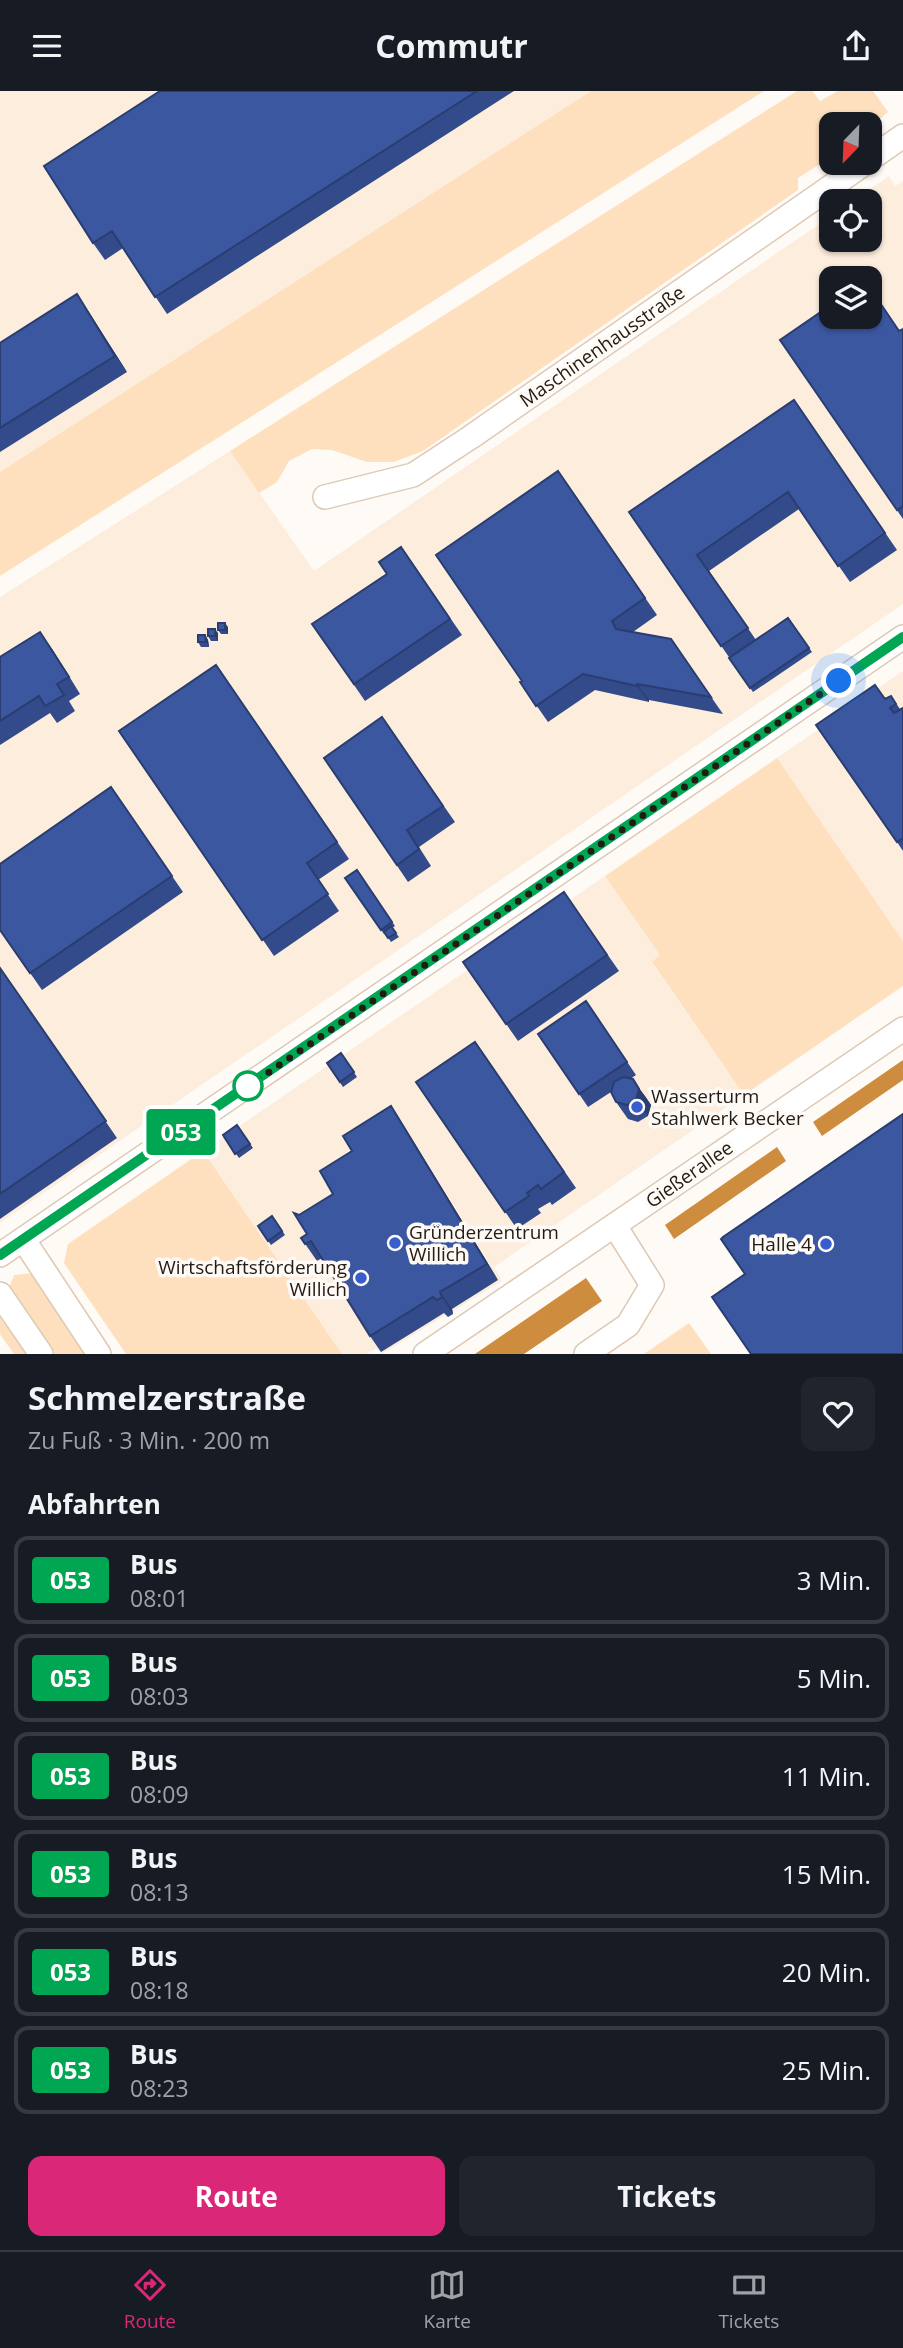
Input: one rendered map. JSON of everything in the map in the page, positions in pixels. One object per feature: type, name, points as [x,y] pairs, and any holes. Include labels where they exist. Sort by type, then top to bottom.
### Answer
[{"type":"street","points":[[882,151],[903,136]]},
{"type":"street","name":"Maschinenhausstraße","points":[[325,497],[412,475],[482,430],[847,175]]},
{"type":"street","points":[[0,1255],[903,637]]},
{"type":"street","name":"Gießerallee","points":[[425,1354],[903,1029]]},
{"type":"street","points":[[586,1354],[628,1325],[652,1285],[615,1226]]},
{"type":"street","points":[[23,1240],[100,1354]]},
{"type":"street","points":[[0,1294],[41,1354]]},
{"type":"shaded area","points":[[0,91],[591,91],[0,472]]},
{"type":"shaded area","points":[[591,91],[764,91],[0,576],[0,472]]},
{"type":"shaded area","points":[[797,91],[812,91],[820,101],[838,91],[873,91],[888,112],[882,117],[882,112],[819,112],[819,165],[798,178],[798,190],[423,451],[394,462],[367,462],[332,450],[312,449],[289,461],[277,482],[259,493],[230,451]]},
{"type":"shaded area","points":[[889,176],[895,186],[903,181],[903,604],[0,1223],[0,597],[230,451],[314,571],[819,224],[819,252],[882,252],[882,189],[870,189]]},
{"type":"shaded area","points":[[903,671],[903,941],[777,758]]},
{"type":"shaded area","points":[[777,758],[903,941],[903,986],[744,1095],[652,962],[660,955],[605,876]]},
{"type":"shaded area","points":[[605,876],[661,956],[652,963],[744,1095],[494,1267],[502,1281],[453,1311],[454,1314],[448,1317],[446,1315],[382,1354],[376,1348],[367,1354],[342,1354],[203,1151]]},
{"type":"shaded area","points":[[903,1060],[903,1080],[822,1136],[813,1122]]},
{"type":"shaded area","points":[[777,1147],[786,1161],[674,1239],[665,1225]]},
{"type":"shaded area","points":[[203,1151],[342,1354],[126,1354],[64,1263],[68,1244]]},
{"type":"shaded area","points":[[35,1273],[89,1354],[52,1354],[8,1291],[14,1275]]},
{"type":"shaded area","points":[[586,1278],[602,1301],[524,1354],[475,1354]]},
{"type":"shaded area","points":[[0,1310],[32,1354],[14,1354],[0,1334]]},
{"type":"shaded area","points":[[689,1323],[711,1354],[644,1354]]},
{"type":"building","points":[[160,91],[477,91],[155,297],[112,231],[93,243],[44,166]]},
{"type":"building","points":[[77,294],[115,356],[0,428],[0,343]]},
{"type":"building","points":[[882,306],[899,331],[903,329],[903,506],[897,510],[780,340],[819,313],[819,329],[882,329]]},
{"type":"building","points":[[794,400],[885,533],[838,566],[788,492],[697,555],[748,628],[721,646],[629,512]]},
{"type":"building","points":[[558,471],[645,598],[612,621],[616,629],[671,639],[711,697],[637,686],[583,674],[536,706],[520,682],[522,681],[436,555]]},
{"type":"building","points":[[401,547],[450,619],[354,684],[312,624],[387,574],[379,562]]},
{"type":"building","points":[[788,618],[809,648],[750,688],[729,658]]},
{"type":"building","points":[[218,623],[225,623],[225,630],[218,630]]},
{"type":"building","points":[[208,629],[215,629],[215,636],[208,636]]},
{"type":"building","points":[[40,632],[69,677],[57,684],[64,695],[45,706],[39,696],[0,721],[0,657]]},
{"type":"building","points":[[198,635],[205,635],[206,642],[198,642]]},
{"type":"building","points":[[216,665],[337,842],[307,863],[328,894],[262,940],[119,731]]},
{"type":"building","points":[[875,685],[885,699],[891,696],[896,704],[890,708],[894,713],[903,708],[903,838],[897,842],[816,725]]},
{"type":"building","points":[[382,717],[443,806],[407,830],[419,849],[397,865],[324,758]]},
{"type":"building","points":[[111,787],[172,876],[30,973],[0,930],[0,864]]},
{"type":"building","points":[[357,870],[392,922],[381,930],[345,878]]},
{"type":"building","points":[[564,892],[607,955],[506,1024],[463,962]]},
{"type":"building","points":[[391,926],[396,933],[388,938],[384,932]]},
{"type":"building","points":[[0,968],[106,1121],[0,1194]]},
{"type":"building","points":[[586,1001],[627,1062],[579,1094],[538,1034]]},
{"type":"building","points":[[475,1042],[564,1172],[541,1189],[538,1185],[527,1193],[529,1196],[505,1212],[416,1082]]},
{"type":"building","points":[[341,1053],[354,1072],[340,1082],[327,1063]]},
{"type":"building","points":[[623,1077],[633,1079],[639,1089],[636,1099],[627,1105],[616,1102],[611,1092],[614,1082]]},
{"type":"building","name":"Gründerzentrum Willich","points":[[391,1106],[487,1264],[440,1292],[442,1297],[437,1300],[433,1297],[370,1336],[311,1241],[305,1244],[301,1238],[307,1234],[294,1213],[299,1215],[333,1194],[320,1171],[352,1151],[343,1136]]},
{"type":"building","name":"Halle 4","points":[[903,1114],[903,1354],[751,1354],[712,1297],[745,1274],[721,1239]]},
{"type":"building","points":[[237,1125],[250,1144],[235,1154],[223,1135]]},
{"type":"building","points":[[272,1216],[282,1231],[268,1241],[258,1226]]},
{"type":"bus line","name":"053","points":[[0,1255],[903,637]]},
{"type":"place","name":"Wasserturm Stahlwerk Becker","points":[[637,1107]]},
{"type":"place","name":"Gründerzentrum Willich","points":[[395,1243]]},
{"type":"place","name":"Halle 4","points":[[826,1244]]},
{"type":"place","name":"Wirtschaftsförderung Willich","points":[[361,1278]]},
{"type":"route","points":[[248,1086],[243,1090],[839,681]]}]
